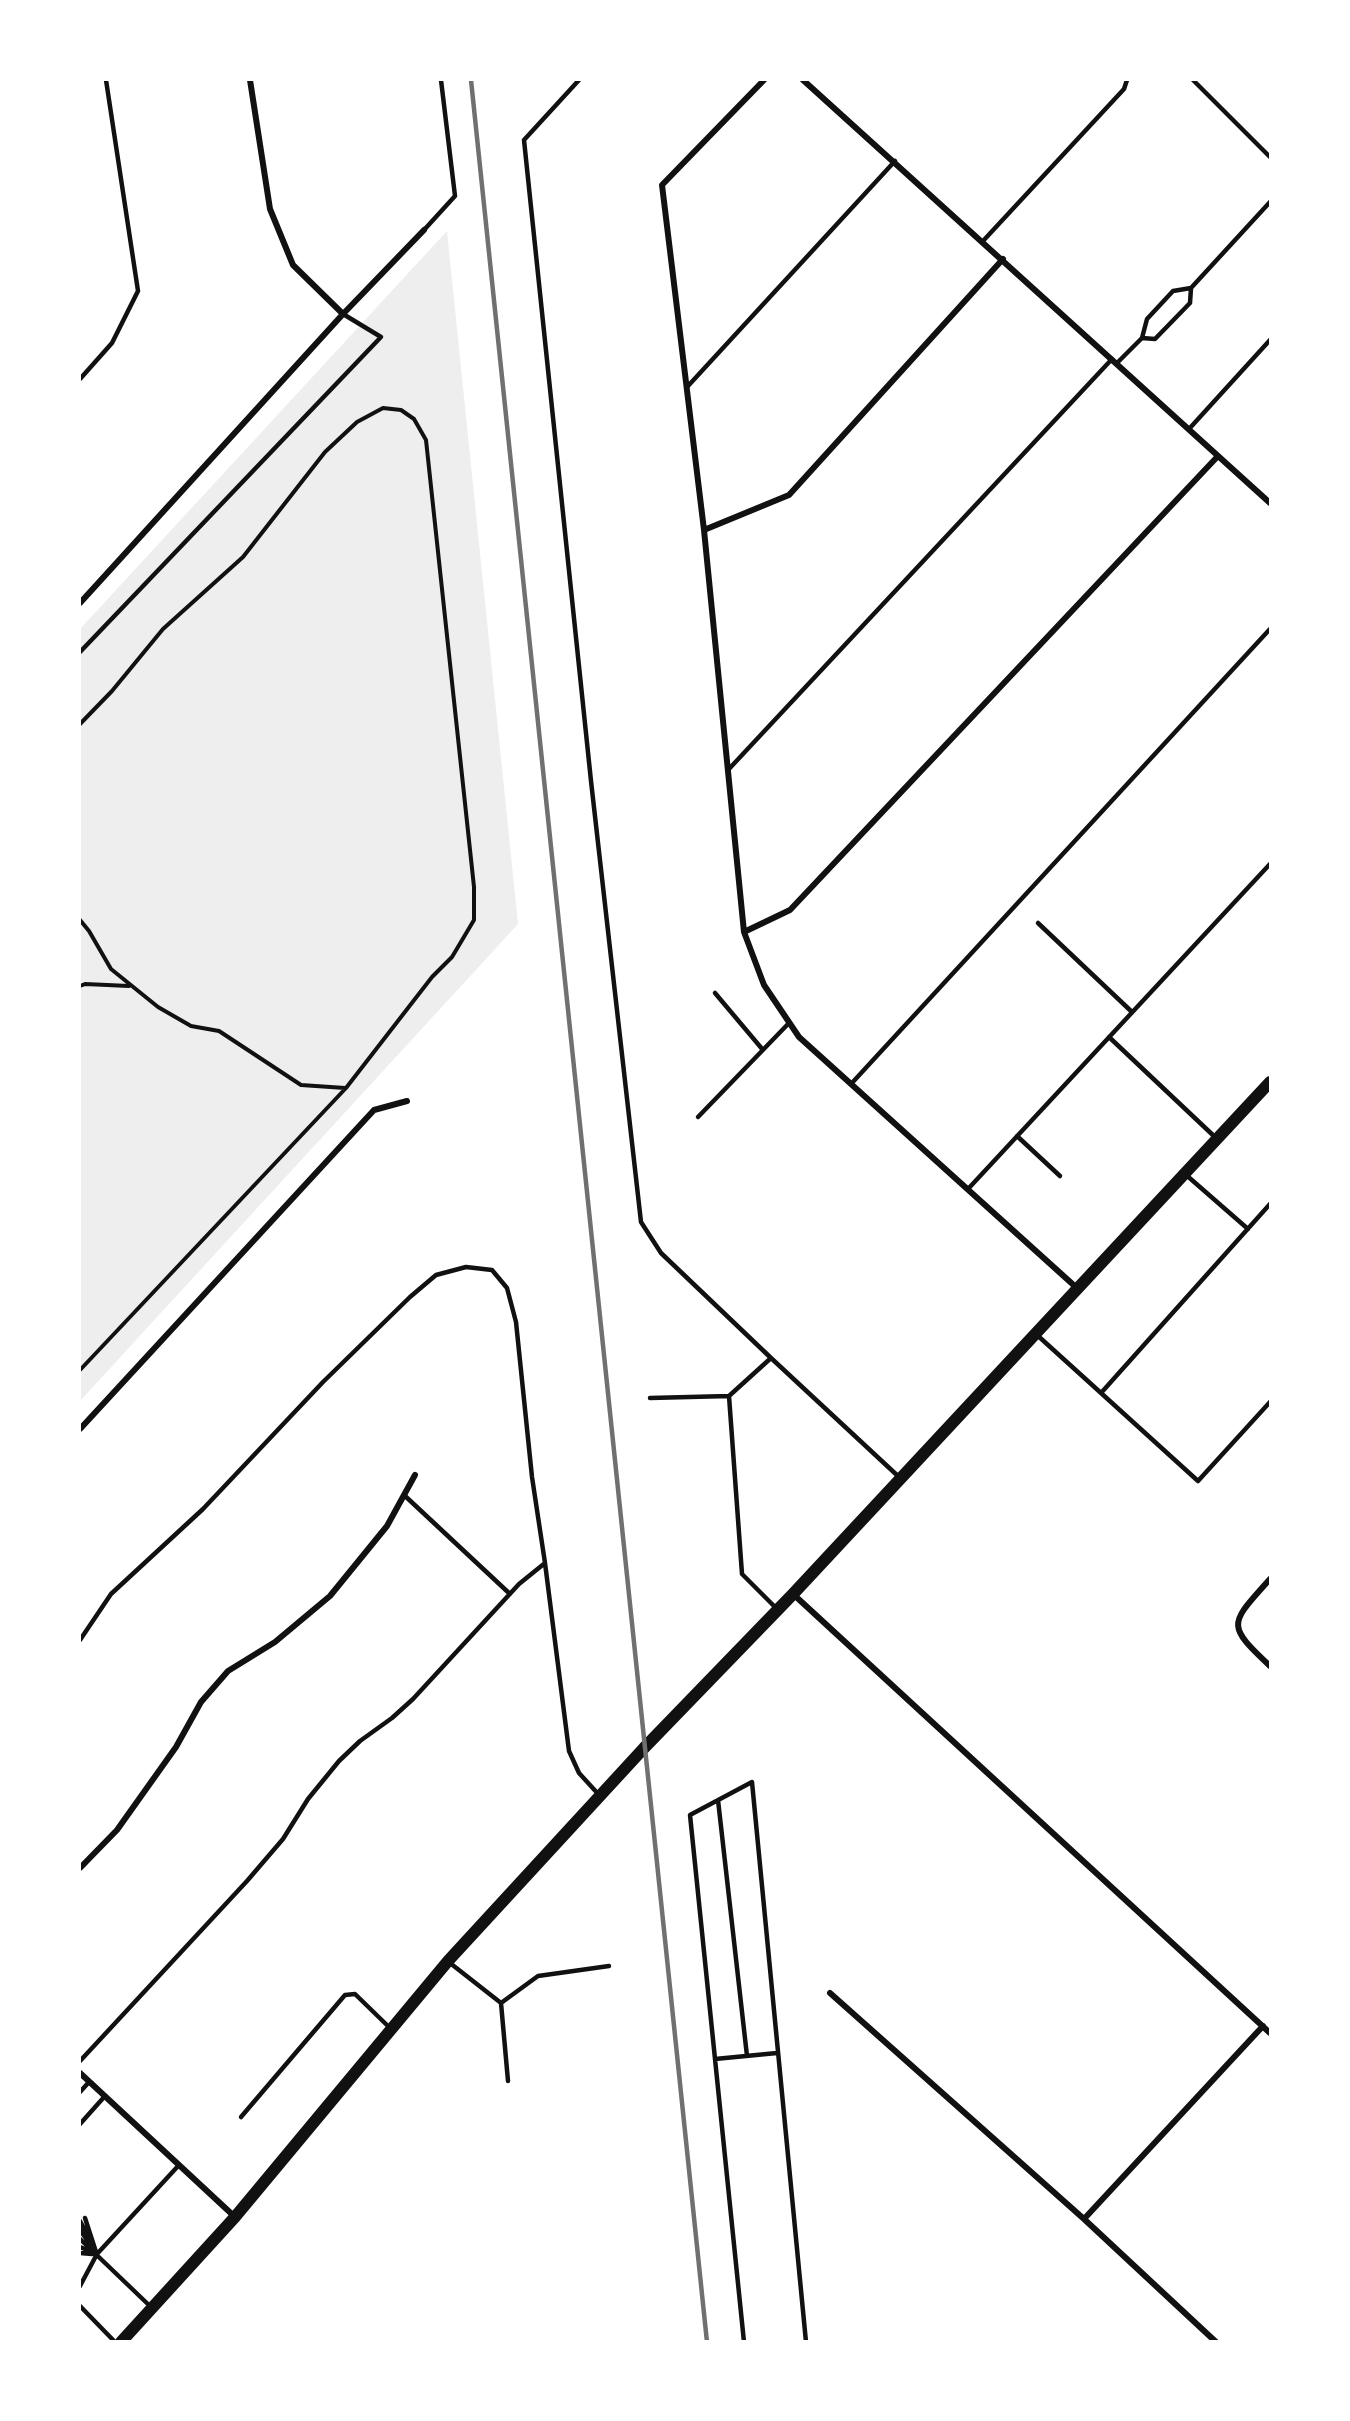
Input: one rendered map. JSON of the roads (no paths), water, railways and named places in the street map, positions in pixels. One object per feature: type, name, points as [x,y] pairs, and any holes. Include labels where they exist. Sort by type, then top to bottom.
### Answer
[{"type":"main road","points":[[121,2342],[235,2217],[448,1961],[1270,1082]]},
{"type":"street","points":[[250,80],[270,209],[293,265],[343,314]]},
{"type":"street","points":[[764,80],[662,185],[704,530],[744,932],[764,985],[799,1037],[1078,1289]]},
{"type":"street","points":[[803,80],[1270,503]]},
{"type":"street","points":[[80,603],[343,314],[423,230]]},
{"type":"street","points":[[704,530],[789,495],[1003,259]]},
{"type":"street","points":[[744,932],[790,910],[1218,456]]},
{"type":"street","points":[[80,1429],[374,1110],[407,1101]]},
{"type":"street","points":[[80,1868],[117,1830],[177,1747],[201,1702],[228,1671],[275,1642],[330,1596],[387,1526],[415,1475]]},
{"type":"street","points":[[1270,1579],[1243,1611],[1237,1627],[1244,1641],[1270,1666]]},
{"type":"street","points":[[793,1594],[1270,2033]]},
{"type":"street","points":[[830,1993],[1084,2219],[1216,2342]]},
{"type":"street","points":[[1084,2219],[1263,2026]]},
{"type":"street","points":[[80,2073],[235,2217]]},
{"type":"lane","points":[[80,379],[112,343],[138,291],[106,80]]},
{"type":"lane","points":[[423,230],[455,196],[441,80]]},
{"type":"lane","points":[[579,80],[524,140],[588,758],[641,1222],[661,1253],[901,1479]]},
{"type":"lane","points":[[983,241],[1124,89],[1127,80]]},
{"type":"lane","points":[[1193,80],[1270,157]]},
{"type":"lane","points":[[688,386],[895,161]]},
{"type":"lane","points":[[728,770],[1114,361],[1142,338],[1147,319],[1173,291],[1191,288],[1270,202]]},
{"type":"lane","points":[[1142,338],[1155,339],[1190,303],[1191,288]]},
{"type":"lane","points":[[80,652],[381,337],[343,314]]},
{"type":"lane","points":[[1189,429],[1270,340]]},
{"type":"lane","points":[[851,1084],[1270,629]]},
{"type":"lane","points":[[968,1189],[1270,864]]},
{"type":"lane","points":[[1038,923],[1132,1012]]},
{"type":"lane","points":[[715,993],[763,1050]]},
{"type":"lane","points":[[698,1117],[789,1023]]},
{"type":"lane","points":[[1109,1037],[1217,1139]]},
{"type":"lane","points":[[1017,1136],[1060,1176]]},
{"type":"lane","points":[[1185,1174],[1248,1229]]},
{"type":"lane","points":[[1101,1393],[1270,1204]]},
{"type":"lane","points":[[80,1640],[111,1594],[203,1509],[323,1382],[410,1297],[436,1275],[466,1267],[492,1270],[507,1288],[516,1322],[532,1477],[569,1751],[579,1773],[600,1796]]},
{"type":"lane","points":[[1036,1334],[1198,1481],[1270,1402]]},
{"type":"lane","points":[[650,1398],[729,1396],[771,1358]]},
{"type":"lane","points":[[729,1396],[742,1574],[778,1610]]},
{"type":"lane","points":[[404,1495],[510,1594]]},
{"type":"lane","points":[[80,2061],[247,1881],[283,1839],[308,1799],[339,1761],[360,1741],[392,1718],[413,1699],[510,1594],[545,1563]]},
{"type":"lane","points":[[744,2342],[690,1815],[752,1782],[806,2342]]},
{"type":"lane","points":[[718,1800],[747,2056]]},
{"type":"lane","points":[[448,1961],[501,2003],[508,2081]]},
{"type":"lane","points":[[501,2003],[538,1976],[609,1966]]},
{"type":"lane","points":[[240,2117],[345,1995],[355,1994],[391,2029]]},
{"type":"lane","points":[[716,2059],[777,2053]]},
{"type":"lane","points":[[80,2092],[89,2082]]},
{"type":"lane","points":[[80,2124],[105,2096]]},
{"type":"lane","points":[[80,2286],[97,2254],[179,2165]]},
{"type":"lane","points":[[83,2220],[97,2254]]},
{"type":"lane","points":[[80,2230],[97,2254]]},
{"type":"lane","points":[[80,2239],[152,2308]]},
{"type":"lane","points":[[80,2249],[97,2254]]},
{"type":"lane","points":[[80,2249],[97,2254]]},
{"type":"lane","points":[[80,2306],[115,2342]]},
{"type":"railway","points":[[471,80],[707,2342]]}]
